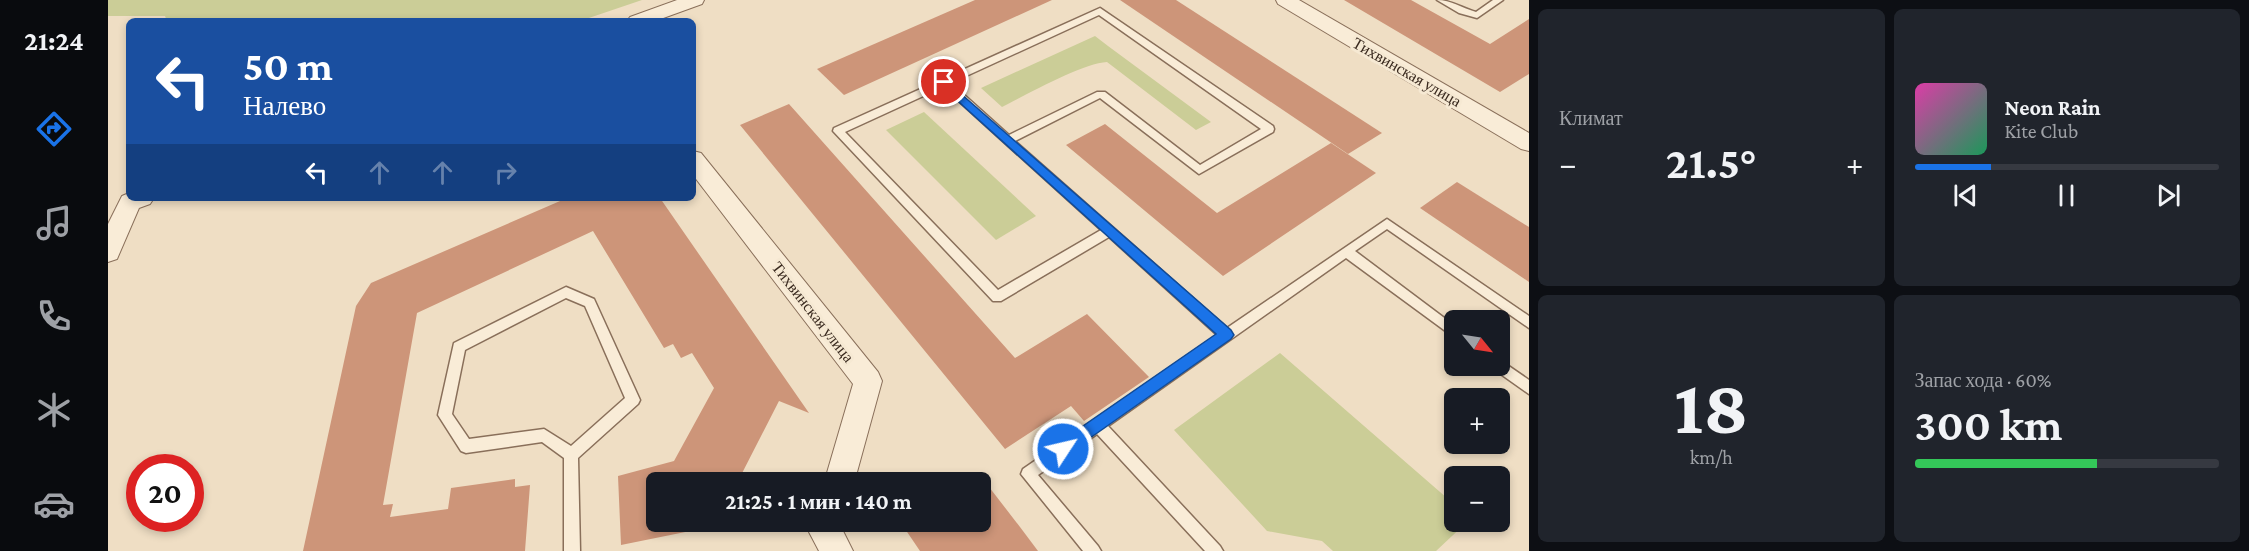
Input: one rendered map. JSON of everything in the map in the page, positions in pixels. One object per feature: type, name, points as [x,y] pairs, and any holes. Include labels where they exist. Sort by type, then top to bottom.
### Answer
[{"type":"street","points":[[645,18],[695,0]]},
{"type":"street","name":"Тихвинская улица","points":[[1285,0],[1529,143]]},
{"type":"street","name":"Тихвинская улица","points":[[696,163],[868,381],[842,472]]},
{"type":"street","points":[[108,252],[130,202],[133,201]]},
{"type":"street","points":[[825,532],[837,551]]},
{"type":"lane","points":[[1441,0],[1462,11],[1478,15],[1499,0]]},
{"type":"lane","points":[[1008,141],[1101,93],[1199,170],[1269,129],[1100,11],[838,131],[997,297],[1109,231]]},
{"type":"lane","points":[[944,82],[1226,335]]},
{"type":"lane","points":[[1093,551],[1028,474],[1387,223],[1529,323]]},
{"type":"lane","points":[[1346,251],[1444,325]]},
{"type":"lane","points":[[571,455],[544,435],[466,446],[445,415],[459,347],[566,292],[590,303],[633,400],[571,455],[572,551]]},
{"type":"lane","points":[[1510,374],[1529,388]]},
{"type":"lane","points":[[1098,425],[1215,551]]},
{"type":"green space","points":[[108,0],[642,0],[589,18],[108,16]]},
{"type":"green space","points":[[1095,36],[1211,122],[1196,130],[1107,62],[1070,74],[1002,107],[981,88]]},
{"type":"green space","points":[[924,112],[1036,216],[996,240],[886,130]]},
{"type":"green space","points":[[1280,353],[1444,495],[1444,532],[1456,532],[1436,551],[1333,551],[1322,541],[1267,531],[1174,430]]},
{"type":"building","points":[[975,0],[1052,0],[844,95],[817,69]]},
{"type":"building","points":[[1120,0],[1176,0],[1382,133],[1348,154]]},
{"type":"building","points":[[1344,0],[1411,0],[1490,44],[1529,19],[1529,74],[1500,92]]},
{"type":"building","points":[[789,104],[1015,358],[1087,314],[1149,377],[1084,421],[1071,406],[1005,449],[740,125]]},
{"type":"building","points":[[1105,124],[1217,213],[1331,143],[1376,173],[1223,276],[1066,145]]},
{"type":"building","points":[[1457,182],[1529,227],[1529,282],[1420,208]]},
{"type":"building","points":[[560,201],[662,201],[809,413],[779,401],[743,472],[646,472],[646,532],[685,532],[621,545],[618,476],[674,461],[714,388],[692,353],[681,358],[673,344],[664,348],[593,231],[417,313],[383,505],[393,504],[390,517],[448,509],[451,488],[515,479],[515,487],[530,485],[525,551],[303,551],[356,306],[371,283]]},
{"type":"building","points":[[991,490],[1038,551],[920,551],[907,532],[991,532]]},
{"type":"route","points":[[944,82],[1226,335],[1063,449]]}]
